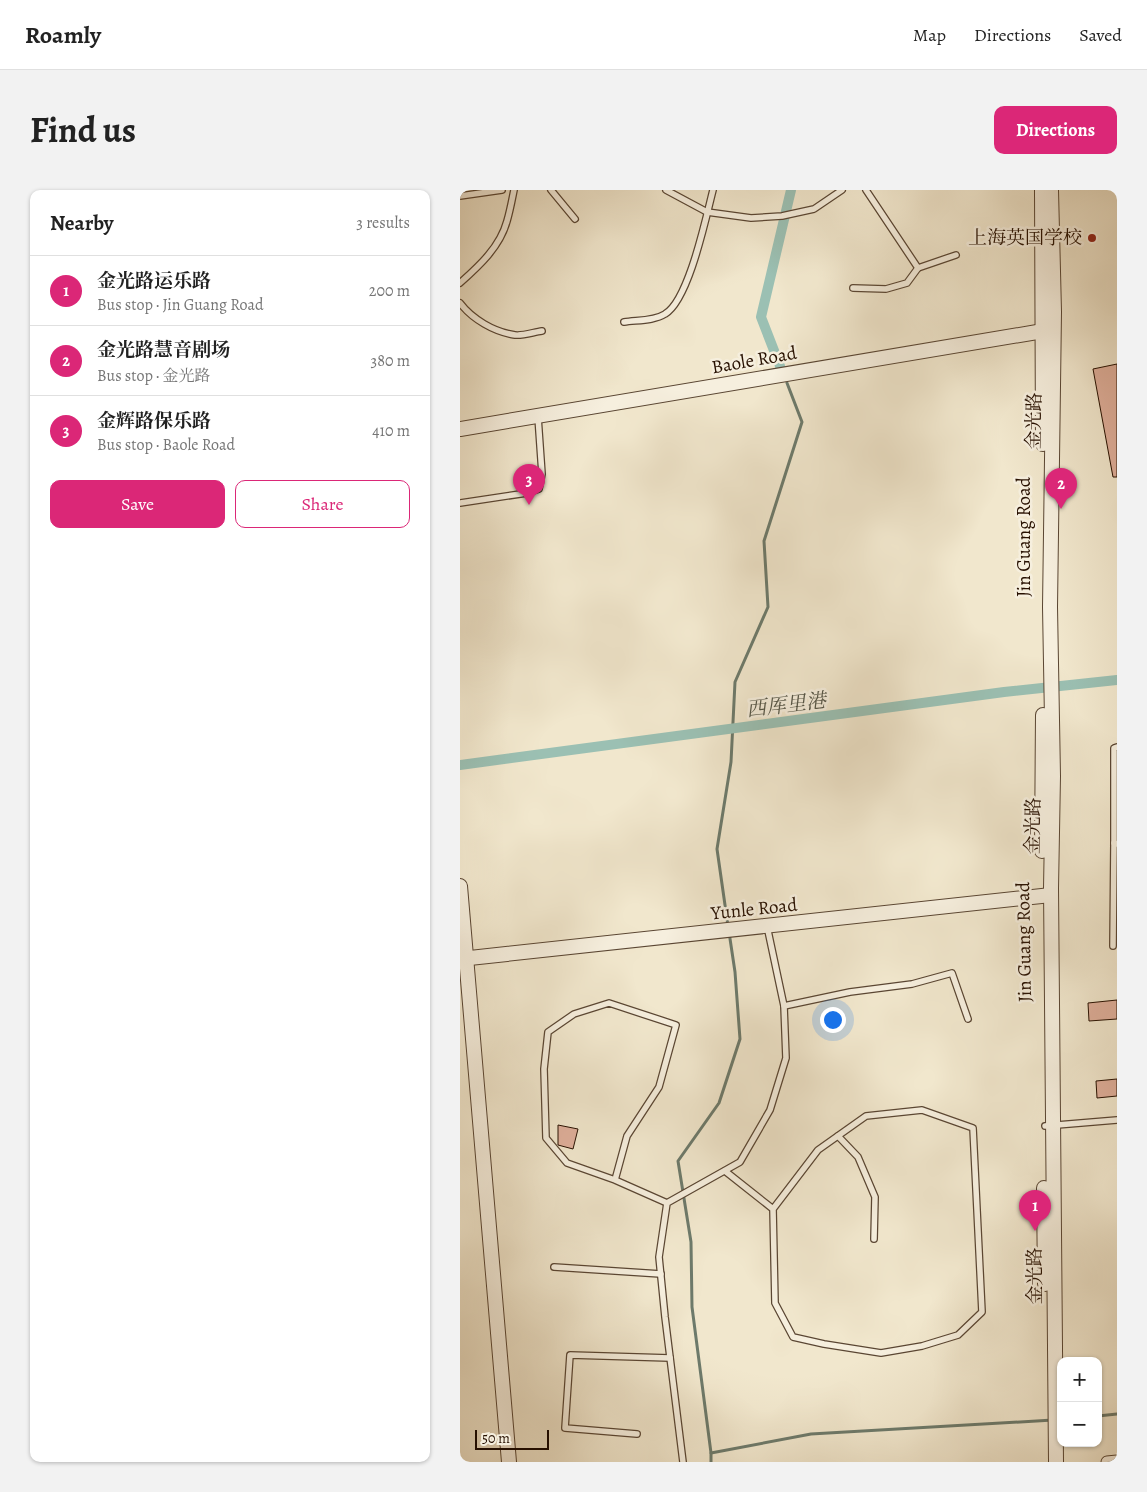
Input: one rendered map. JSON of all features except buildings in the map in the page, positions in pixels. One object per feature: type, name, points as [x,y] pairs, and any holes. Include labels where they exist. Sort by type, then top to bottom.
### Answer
[{"type":"street","points":[[1042,190],[1048,329]]},
{"type":"street","name":"金光路","points":[[1047,710],[1051,666],[1048,329],[1052,190]]},
{"type":"street","name":"Baole Road","points":[[460,429],[1048,329]]},
{"type":"street","name":"Jin Guang Road","points":[[1048,329],[1042,679],[1047,710],[1049,1126],[1044,1231],[1052,1420],[1048,1462]]},
{"type":"street","points":[[460,886],[463,958],[509,1462]]},
{"type":"street","name":"Yunle Road","points":[[463,958],[1047,897]]},
{"type":"street","points":[[1052,1420],[1056,1462]]},
{"type":"street","points":[[1107,1462],[1117,1461]]},
{"type":"lane","points":[[460,196],[502,190]]},
{"type":"lane","points":[[460,283],[475,270],[495,247],[507,222],[514,190]]},
{"type":"lane","points":[[551,190],[575,219]]},
{"type":"lane","points":[[666,190],[707,212],[751,218],[782,216],[814,209],[842,190]]},
{"type":"lane","points":[[624,322],[666,314],[676,304],[686,286],[713,190]]},
{"type":"lane","points":[[866,190],[918,268]]},
{"type":"lane","points":[[853,288],[886,289],[907,283],[918,268],[956,255]]},
{"type":"lane","points":[[460,303],[475,318],[497,330],[516,335],[542,330]]},
{"type":"lane","points":[[460,503],[527,493],[539,489],[542,474],[538,416]]},
{"type":"lane","points":[[1113,946],[1114,748],[1117,747]]},
{"type":"lane","points":[[615,1180],[627,1136],[659,1087],[676,1025],[609,1003],[574,1014],[548,1032],[544,1069],[546,1138],[567,1163],[615,1180],[667,1203],[678,1198],[740,1162],[770,1110],[786,1058],[784,1006],[767,926]]},
{"type":"lane","points":[[784,1006],[850,992],[912,984],[952,973],[968,1019]]},
{"type":"lane","points":[[922,1110],[973,1128],[982,1312],[958,1335],[922,1346],[881,1353],[793,1337],[775,1303],[773,1209],[818,1150],[866,1116],[922,1110]]},
{"type":"lane","points":[[1049,1126],[1117,1120]]},
{"type":"lane","points":[[838,1136],[858,1157],[875,1197],[874,1239]]},
{"type":"lane","points":[[725,1171],[773,1209]]},
{"type":"lane","points":[[667,1203],[659,1257],[660,1274],[683,1462]]},
{"type":"lane","points":[[554,1267],[660,1274]]},
{"type":"lane","points":[[637,1434],[565,1428],[570,1354],[670,1358]]},
{"type":"waterway","points":[[780,366],[761,317],[791,190]]},
{"type":"waterway","points":[[728,926],[717,849],[731,762],[735,682],[768,607],[764,541],[802,422],[787,383]]},
{"type":"waterway","name":"西厍里港","points":[[460,765],[1004,692],[1117,680]]},
{"type":"waterway","points":[[729,932],[735,972],[740,1039],[719,1103],[678,1161],[691,1242],[692,1307],[711,1453],[811,1434],[1053,1420]]},
{"type":"waterway","points":[[1102,1416],[1117,1414]]},
{"type":"waterway","points":[[711,1453],[711,1462]]},
{"type":"place","name":"上海英国学校","points":[[1092,238]]},
{"type":"place","name":"金辉路保乐路","points":[[529,505]]},
{"type":"place","name":"金光路慧音剧场","points":[[1061,509]]},
{"type":"place","name":"金光路运乐路","points":[[1035,1231]]}]
